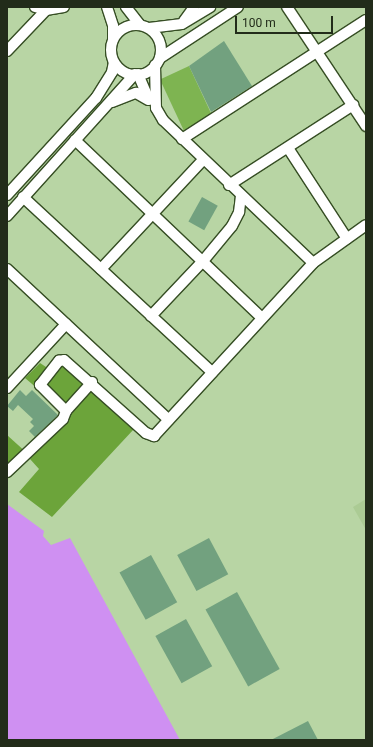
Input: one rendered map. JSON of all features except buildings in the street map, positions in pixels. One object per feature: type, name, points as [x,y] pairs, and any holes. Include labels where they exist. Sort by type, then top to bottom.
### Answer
[{"type":"street","points":[[35,7],[46,10],[64,7]]},
{"type":"street","points":[[7,195],[96,98],[112,72],[114,62],[112,55],[113,26],[107,7]]},
{"type":"street","points":[[126,7],[160,41],[156,108]]},
{"type":"street","points":[[182,24],[194,7]]},
{"type":"street","points":[[113,39],[124,28],[182,24],[210,7]]},
{"type":"street","points":[[7,216],[136,74],[158,62],[238,7]]},
{"type":"street","points":[[287,7],[316,52],[359,109],[366,126]]},
{"type":"street","points":[[8,48],[46,10]]},
{"type":"street","points":[[182,139],[366,20]]},
{"type":"street","points":[[114,62],[124,71],[136,74]]},
{"type":"street","points":[[136,74],[148,100]]},
{"type":"street","points":[[109,104],[136,93],[148,100],[156,108],[163,120],[229,186],[313,263]]},
{"type":"street","points":[[229,186],[288,148],[359,109]]},
{"type":"street","points":[[75,140],[262,318]]},
{"type":"street","points":[[288,148],[347,239]]},
{"type":"street","points":[[101,269],[203,160]]},
{"type":"street","points":[[152,316],[203,261],[236,218],[241,196]]},
{"type":"street","points":[[23,197],[212,372]]},
{"type":"street","points":[[66,411],[42,390],[42,381],[59,362],[64,360],[92,382],[151,436],[154,436],[313,263],[366,225]]},
{"type":"street","points":[[7,269],[169,420]]},
{"type":"street","points":[[8,385],[66,324]]},
{"type":"street","points":[[7,472],[63,419],[66,411],[92,382]]},
{"type":"shaded area","points":[[366,499],[366,530],[353,507]]},
{"type":"shaded area","points":[[7,504],[44,531],[43,536],[51,545],[70,538],[180,740],[7,740]]},
{"type":"green space","points":[[189,66],[213,117],[184,130],[160,80]]},
{"type":"green space","points":[[40,363],[52,371],[59,365],[67,366],[86,383],[65,407],[45,395],[25,378]]},
{"type":"green space","points":[[90,389],[134,429],[52,517],[19,492],[39,469],[30,459],[71,415],[71,410]]},
{"type":"green space","points":[[7,435],[28,454],[7,480]]}]
